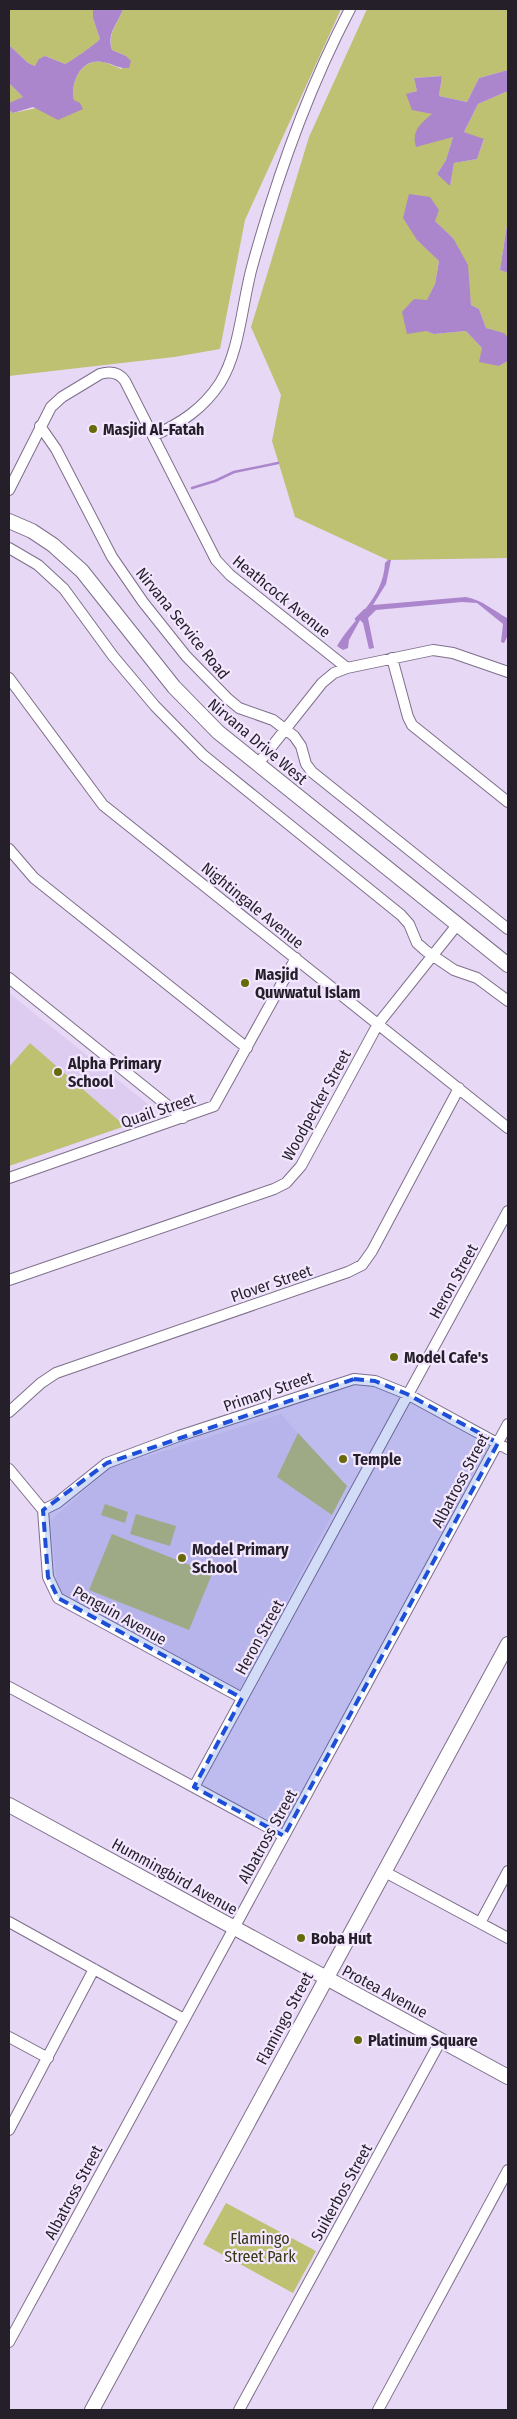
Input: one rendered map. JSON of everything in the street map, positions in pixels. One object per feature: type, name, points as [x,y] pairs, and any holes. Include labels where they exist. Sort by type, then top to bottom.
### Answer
[{"type":"street","points":[[153,436],[182,423],[207,400],[230,363],[252,267],[280,175],[334,39],[350,9]]},
{"type":"street","name":"Heathcock Avenue","points":[[9,490],[51,407],[62,397],[100,374],[112,372],[122,377],[211,551],[222,567],[347,668]]},
{"type":"street","name":"Nirvana Service Road","points":[[40,426],[56,449],[112,556],[143,602],[186,656],[239,708],[265,716],[285,729],[299,742],[306,764],[312,772],[508,929]]},
{"type":"street","name":"Nirvana Drive West","points":[[9,521],[32,531],[70,559],[98,590],[190,705],[257,765],[508,965]]},
{"type":"street","points":[[9,548],[38,565],[64,589],[113,656],[155,706],[203,755],[400,915],[409,924],[417,943],[433,956],[454,970],[477,978],[508,1001]]},
{"type":"street","points":[[257,765],[322,683],[334,673],[347,668],[423,651],[442,651],[508,672]]},
{"type":"street","points":[[392,658],[408,717],[412,725],[508,802]]},
{"type":"street","name":"Nightingale Avenue","points":[[9,678],[103,805],[508,1128]]},
{"type":"street","points":[[9,849],[34,878],[247,1048]]},
{"type":"street","name":"Woodpecker Street","points":[[9,1280],[274,1189],[286,1183],[301,1166],[378,1024],[457,925]]},
{"type":"street","name":"Quail Street","points":[[9,1178],[214,1106],[296,958]]},
{"type":"street","points":[[9,978],[183,1118]]},
{"type":"street","name":"Plover Street","points":[[9,1412],[41,1383],[56,1373],[348,1272],[362,1265],[372,1251],[459,1088]]},
{"type":"street","name":"Heron Street","points":[[194,1787],[508,1211]]},
{"type":"street","name":"Primary Street","points":[[43,1510],[57,1503],[107,1463],[325,1387],[354,1379],[368,1379],[407,1394],[508,1449]]},
{"type":"street","name":"Albatross Street","points":[[9,2342],[508,1424]]},
{"type":"street","points":[[9,1469],[43,1510]]},
{"type":"street","name":"Penguin Avenue","points":[[43,1510],[48,1577],[58,1598],[242,1698]]},
{"type":"street","name":"Flamingo Street","points":[[92,2410],[508,1644]]},
{"type":"street","points":[[9,1687],[284,1836]]},
{"type":"street","name":"Hummingbird Avenue","points":[[9,1805],[325,1978]]},
{"type":"street","points":[[480,1923],[508,1871]]},
{"type":"street","points":[[385,1872],[508,1938]]},
{"type":"street","points":[[9,1922],[184,2019]]},
{"type":"street","points":[[9,2130],[94,1969]]},
{"type":"street","name":"Protea Avenue","points":[[325,1978],[508,2077]]},
{"type":"street","points":[[9,2037],[48,2058]]},
{"type":"street","name":"Suikerbos Street","points":[[239,2410],[441,2040]]},
{"type":"street","points":[[378,2410],[508,2170]]},
{"type":"highlighted area","points":[[354,1379],[375,1381],[407,1394],[498,1443],[284,1836],[194,1787],[242,1698],[58,1598],[48,1577],[43,1510],[107,1463]]},
{"type":"shaded area","points":[[93,9],[123,9],[110,39],[112,50],[126,56],[131,61],[129,68],[122,68],[102,62],[88,64],[79,73],[73,93],[74,100],[80,103],[83,109],[58,120],[33,107],[13,113],[9,110],[9,103],[23,97],[9,83],[9,45],[28,63],[35,66],[39,59],[45,56],[65,64],[83,53],[100,39],[93,18]]},
{"type":"shaded area","points":[[508,70],[508,91],[478,104],[464,132],[484,139],[477,159],[454,163],[450,186],[437,174],[446,160],[453,137],[416,147],[416,132],[421,124],[432,114],[412,110],[406,94],[417,91],[414,78],[442,76],[439,96],[467,102],[479,78]]},
{"type":"shaded area","points":[[409,194],[430,197],[439,210],[435,221],[453,238],[468,265],[471,305],[479,309],[486,328],[504,333],[508,338],[508,361],[499,366],[479,362],[482,348],[466,331],[434,334],[426,331],[407,334],[402,312],[414,299],[427,300],[435,284],[439,261],[417,240],[403,218]]},
{"type":"shaded area","points":[[508,219],[508,273],[500,270]]},
{"type":"shaded area","points":[[391,560],[386,584],[373,605],[472,598],[507,618],[508,615],[508,635],[504,643],[501,642],[503,624],[477,603],[462,602],[376,610],[368,618],[374,648],[369,649],[363,623],[360,620],[349,640],[348,648],[343,650],[337,646],[374,597],[383,576],[385,563]]},
{"type":"shaded area","name":"Alpha Primary School","points":[[9,993],[153,1108],[150,1118],[9,1166]]},
{"type":"shaded area","name":"Model Primary School","points":[[281,1414],[298,1433],[277,1477],[332,1515],[238,1692],[58,1595],[50,1521],[110,1468]]},
{"type":"green space","points":[[9,9],[93,9],[93,18],[100,39],[83,53],[65,64],[45,56],[35,66],[28,63],[9,45]]},
{"type":"green space","points":[[123,9],[341,9],[245,220],[220,349],[174,357],[9,376],[9,110],[13,113],[74,100],[73,93],[76,79],[83,68],[89,64],[103,62],[122,69],[126,56],[112,50],[111,39]]},
{"type":"green space","points":[[367,9],[508,9],[508,70],[479,78],[467,102],[439,96],[442,76],[414,78],[417,91],[407,94],[432,114],[453,137],[446,160],[437,174],[450,185],[454,163],[477,159],[484,140],[464,132],[478,104],[508,91],[508,219],[500,270],[508,273],[508,338],[503,333],[486,328],[479,309],[471,305],[469,288],[453,238],[435,221],[417,240],[439,260],[435,284],[427,301],[426,331],[434,334],[466,331],[499,366],[508,361],[508,558],[388,560],[295,517],[272,441],[281,395],[251,327],[309,137]]},
{"type":"green space","points":[[9,83],[23,97],[9,105]]},
{"type":"green space","points":[[30,1043],[125,1126],[9,1166],[9,1067]]},
{"type":"green space","points":[[298,1433],[347,1486],[332,1515],[277,1477]]},
{"type":"green space","points":[[105,1504],[128,1512],[125,1523],[101,1515]]},
{"type":"green space","points":[[136,1514],[176,1526],[170,1546],[130,1534]]},
{"type":"green space","points":[[112,1534],[212,1574],[189,1630],[89,1590]]},
{"type":"green space","name":"Flamingo Street Park","points":[[226,2203],[316,2251],[293,2293],[203,2244]]},
{"type":"waterway","points":[[192,488],[215,481],[234,472],[278,463]]},
{"type":"waterway","points":[[356,619],[365,610]]},
{"type":"place","name":"Masjid Al-Fatah","points":[[93,429]]},
{"type":"place","name":"Masjid Quwwatul Islam","points":[[245,983]]},
{"type":"place","name":"Alpha Primary School","points":[[58,1072]]},
{"type":"place","name":"Model Cafe's","points":[[394,1357]]},
{"type":"place","name":"Temple","points":[[343,1459]]},
{"type":"place","name":"Model Primary School","points":[[182,1558]]},
{"type":"place","name":"Boba Hut","points":[[301,1938]]},
{"type":"place","name":"Platinum Square","points":[[358,2040]]}]
